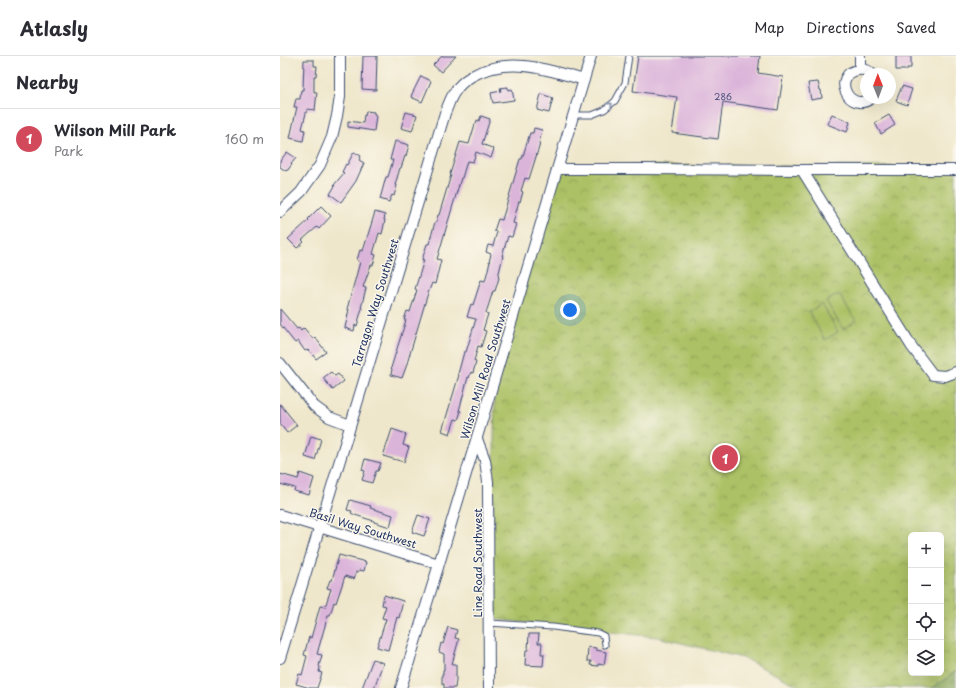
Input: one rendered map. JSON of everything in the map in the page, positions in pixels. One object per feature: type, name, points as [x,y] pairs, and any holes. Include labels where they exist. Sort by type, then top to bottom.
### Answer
[{"type":"street","points":[[280,212],[300,192],[320,165],[332,138],[340,97],[340,56]]},
{"type":"street","name":"Wilson Mill Road Southwest","points":[[401,688],[591,56]]},
{"type":"street","points":[[860,56],[860,68]]},
{"type":"street","name":"Tarragon Way Southwest","points":[[280,658],[445,113],[454,93],[466,80],[478,71],[492,65],[506,62],[528,64],[584,80]]},
{"type":"street","points":[[860,69],[855,70],[846,77],[844,88],[849,98],[860,102]]},
{"type":"street","points":[[558,169],[956,170]]},
{"type":"street","points":[[802,170],[912,347],[933,375],[944,376],[956,372]]},
{"type":"street","points":[[280,363],[314,406],[329,417],[350,425]]},
{"type":"street","name":"Line Road Southwest","points":[[477,439],[485,460],[488,482],[489,688]]},
{"type":"street","name":"Basil Way Southwest","points":[[280,515],[439,564]]},
{"type":"lane","points":[[574,115],[592,115],[604,110],[615,101],[625,83],[629,56]]},
{"type":"lane","points":[[489,624],[553,627],[598,633],[604,636],[605,645]]},
{"type":"green space","points":[[558,165],[956,167],[956,671],[932,688],[803,688],[743,658],[657,637],[491,619],[495,381]]},
{"type":"green space","points":[[839,294],[856,321],[843,329],[826,301]]},
{"type":"green space","points":[[822,304],[838,332],[825,340],[809,312]]},
{"type":"green space","points":[[956,671],[956,688],[932,688]]},
{"type":"building","points":[[363,56],[377,56],[376,90],[362,89]]},
{"type":"building","points":[[442,56],[456,56],[441,72],[433,65]]},
{"type":"building","points":[[638,56],[760,56],[758,73],[783,77],[778,110],[723,102],[718,139],[672,133],[677,97],[633,91]]},
{"type":"building","points":[[896,56],[911,56],[911,68],[907,68],[907,70],[896,70]]},
{"type":"building","points":[[304,60],[314,60],[314,66],[317,66],[316,76],[314,76],[314,92],[317,92],[315,110],[307,109],[302,129],[305,130],[303,141],[290,138],[297,107],[294,107],[296,99],[300,99],[301,90],[303,90]]},
{"type":"building","points":[[421,76],[431,81],[422,102],[411,97]]},
{"type":"building","points":[[818,82],[822,98],[811,100],[808,83]]},
{"type":"building","points":[[902,86],[912,89],[907,105],[896,101]]},
{"type":"building","points":[[508,87],[508,90],[512,89],[514,100],[493,103],[491,93],[501,91],[500,88]]},
{"type":"building","points":[[541,94],[553,98],[549,113],[537,110]]},
{"type":"building","points":[[366,111],[374,112],[376,115],[374,131],[348,127],[348,121],[363,123]]},
{"type":"building","points":[[406,112],[417,115],[412,131],[401,128]]},
{"type":"building","points":[[832,114],[850,122],[847,132],[827,124]]},
{"type":"building","points":[[889,115],[895,125],[881,134],[875,123]]},
{"type":"building","points":[[481,116],[490,119],[482,144],[494,149],[491,158],[476,152],[473,162],[467,161],[437,259],[441,260],[435,284],[432,283],[428,293],[406,367],[402,378],[391,375],[391,368],[406,320],[404,320],[407,311],[410,312],[417,290],[415,289],[424,260],[422,260],[427,244],[429,244],[435,222],[439,215],[460,142],[469,144],[475,124],[477,120],[479,121]]},
{"type":"building","points":[[534,128],[542,130],[540,144],[529,179],[525,178],[521,191],[523,192],[513,223],[516,224],[512,237],[508,236],[502,256],[499,278],[486,313],[488,314],[483,330],[486,331],[481,347],[478,346],[474,361],[476,362],[473,373],[471,372],[469,378],[468,377],[458,420],[455,419],[450,434],[442,431],[459,375],[464,352],[466,352],[476,319],[467,317],[471,304],[473,305],[481,280],[485,281],[491,254],[486,252],[488,245],[493,246],[497,232],[494,231],[498,219],[502,220],[520,159],[522,159],[530,133],[533,133]]},
{"type":"building","points":[[395,141],[409,145],[395,185],[397,185],[394,196],[392,195],[389,202],[380,199],[386,177],[388,177],[393,160],[390,160]]},
{"type":"building","points":[[287,152],[296,158],[286,171],[280,167],[280,161]]},
{"type":"building","points":[[354,152],[361,156],[359,160],[364,163],[356,181],[341,202],[330,194],[335,186],[334,185],[344,173],[342,172]]},
{"type":"building","points":[[321,206],[331,216],[319,229],[317,227],[302,240],[304,242],[297,248],[288,239],[309,220],[308,219]]},
{"type":"building","points":[[375,212],[385,215],[385,220],[382,234],[379,233],[373,254],[376,255],[373,265],[371,265],[363,287],[366,288],[362,308],[354,331],[345,328],[349,309],[347,309],[360,262],[357,260],[360,250],[363,251]]},
{"type":"building","points":[[280,309],[297,329],[299,328],[301,331],[304,328],[313,339],[315,337],[326,352],[316,359],[309,350],[305,351],[298,341],[295,343],[280,324]]},
{"type":"building","points":[[331,372],[335,376],[338,374],[344,381],[333,390],[323,378]]},
{"type":"building","points":[[280,404],[297,425],[287,433],[280,424]]},
{"type":"building","points":[[392,429],[406,434],[403,445],[409,447],[404,462],[383,456]]},
{"type":"building","points":[[311,436],[321,439],[315,460],[305,457]]},
{"type":"building","points":[[365,459],[381,463],[378,471],[376,471],[372,483],[362,480],[365,471],[362,470]]},
{"type":"building","points":[[300,473],[314,478],[309,495],[294,491],[295,488],[280,484],[280,474],[298,479]]},
{"type":"building","points":[[350,500],[371,506],[370,508],[393,515],[390,527],[351,513],[352,511],[347,510]]},
{"type":"building","points":[[418,515],[430,519],[424,536],[412,532]]},
{"type":"building","points":[[339,555],[366,562],[364,571],[359,570],[356,572],[354,579],[345,576],[336,603],[334,602],[330,615],[328,615],[317,654],[322,655],[319,672],[322,673],[317,688],[310,688],[296,684],[299,674],[302,675],[307,656],[304,655],[309,637],[311,638],[320,606],[325,607],[331,589],[327,588],[330,580],[332,580]]},
{"type":"building","points":[[384,595],[403,601],[388,650],[377,647],[386,619],[382,618],[386,606],[382,605]]},
{"type":"building","points":[[448,627],[457,630],[455,638],[459,639],[452,664],[456,664],[455,688],[444,688],[444,684],[442,684],[444,654],[439,652]]},
{"type":"building","points":[[529,634],[539,634],[538,643],[542,643],[541,654],[544,654],[543,666],[525,665]]},
{"type":"building","points":[[588,647],[606,652],[604,665],[590,665],[591,661],[587,661]]},
{"type":"building","points":[[373,659],[383,663],[374,688],[362,688]]},
{"type":"place","name":"Wilson Mill Park","points":[[725,458]]}]
